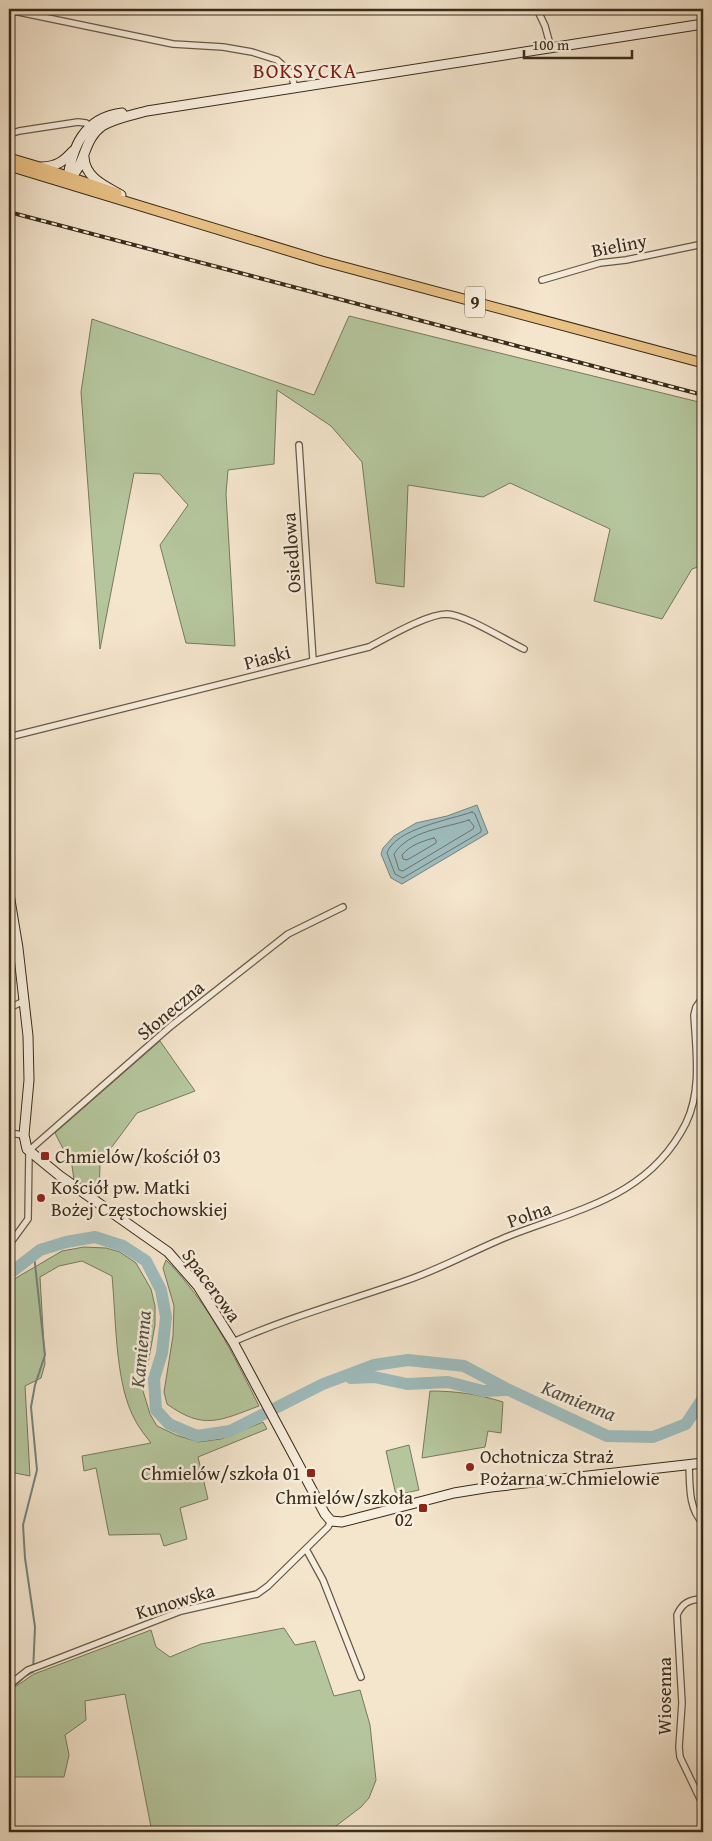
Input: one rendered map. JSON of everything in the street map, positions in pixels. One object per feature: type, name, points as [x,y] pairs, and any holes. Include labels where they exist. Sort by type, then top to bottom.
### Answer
[{"type":"main road","name":"9","points":[[9,158],[42,167],[69,179],[180,218],[322,261],[703,363]]},
{"type":"main road","name":"9","points":[[9,166],[69,179],[121,195],[180,218]]},
{"type":"street","points":[[537,9],[552,48]]},
{"type":"street","points":[[9,10],[173,44],[224,47],[252,52],[277,60],[291,73],[295,88]]},
{"type":"street","points":[[69,179],[71,160],[81,137],[94,128],[120,118],[147,111],[703,24]]},
{"type":"street","points":[[10,134],[78,122],[94,128]]},
{"type":"street","points":[[69,179],[76,171],[84,155],[94,128]]},
{"type":"street","points":[[42,167],[56,166],[62,163],[76,147]]},
{"type":"street","points":[[84,155],[84,163],[89,174],[121,195]]},
{"type":"street","name":"Bieliny","points":[[542,280],[600,263],[626,260],[703,244]]},
{"type":"street","name":"Osiedlowa","points":[[299,445],[313,660]]},
{"type":"street","name":"Piaski","points":[[9,737],[369,646],[439,615],[448,614],[461,617],[524,649]]},
{"type":"street","points":[[9,894],[18,948],[28,1036],[29,1080],[24,1135],[29,1152],[28,1219],[9,1245]]},
{"type":"street","name":"Słoneczna","points":[[29,1152],[172,1026],[288,934],[343,907]]},
{"type":"street","name":"Polna","points":[[233,1342],[339,1303],[412,1279],[512,1235],[588,1208],[636,1183],[650,1171],[668,1150],[682,1131],[692,1108],[697,1073],[694,1015],[703,996]]},
{"type":"street","points":[[9,1008],[24,1001]]},
{"type":"street","points":[[9,1133],[24,1135]]},
{"type":"street","name":"Spacerowa","points":[[29,1152],[168,1252],[198,1286],[233,1342],[325,1514],[331,1521]]},
{"type":"street","points":[[689,1464],[692,1505],[697,1518],[703,1523]]},
{"type":"street","points":[[331,1521],[342,1522],[454,1493],[490,1487],[689,1464],[703,1464]]},
{"type":"street","name":"Kunowska","points":[[9,1685],[28,1670],[181,1611],[257,1594],[268,1586],[306,1549],[328,1527],[331,1521]]},
{"type":"street","points":[[306,1549],[323,1580],[361,1677]]},
{"type":"street","name":"Wiosenna","points":[[703,1598],[688,1601],[680,1608],[677,1615],[682,1703],[680,1757],[703,1805]]},
{"type":"green space","points":[[349,316],[703,403],[703,565],[692,569],[662,619],[594,601],[610,529],[510,483],[483,497],[408,485],[404,587],[376,583],[362,462],[331,426],[277,390],[274,464],[228,470],[226,494],[235,646],[186,643],[160,545],[188,505],[160,474],[134,473],[100,649],[81,392],[92,319],[314,395]]},
{"type":"green space","points":[[160,1041],[195,1091],[137,1113],[100,1163],[99,1197],[74,1180],[72,1166],[55,1133]]},
{"type":"green space","points":[[84,1247],[106,1248],[120,1252],[136,1263],[151,1289],[155,1306],[155,1325],[143,1391],[150,1414],[157,1426],[198,1442],[221,1439],[263,1422],[267,1429],[198,1457],[208,1499],[180,1508],[187,1539],[164,1546],[160,1534],[109,1535],[96,1468],[84,1471],[82,1456],[151,1443],[140,1429],[132,1414],[122,1383],[117,1346],[112,1276],[82,1261],[59,1266],[40,1277],[45,1364],[41,1378],[25,1386],[30,1476],[10,1472],[9,1474],[9,1285],[16,1278],[62,1251]]},
{"type":"green space","points":[[166,1260],[195,1293],[207,1311],[229,1348],[259,1406],[223,1419],[202,1420],[192,1418],[167,1404],[164,1392],[173,1336],[174,1306],[163,1268]]},
{"type":"green space","points":[[430,1391],[466,1394],[503,1402],[501,1433],[488,1431],[485,1447],[422,1458]]},
{"type":"green space","points":[[409,1445],[419,1490],[396,1495],[386,1451]]},
{"type":"green space","points":[[284,1628],[295,1645],[315,1641],[334,1696],[360,1690],[370,1725],[376,1780],[369,1798],[361,1807],[327,1832],[152,1832],[125,1694],[85,1701],[86,1720],[65,1735],[69,1755],[64,1777],[9,1777],[9,1691],[34,1674],[151,1630],[156,1647],[170,1657],[201,1644]]},
{"type":"water","points":[[477,805],[488,833],[402,884],[391,878],[381,854],[383,848],[394,836],[416,823],[447,816]]},
{"type":"waterway","name":"Kamienna","points":[[9,1274],[40,1250],[66,1242],[95,1237],[123,1246],[146,1261],[161,1290],[166,1317],[162,1353],[154,1379],[156,1410],[169,1424],[197,1436],[230,1431],[323,1384],[374,1365],[408,1360],[464,1366],[509,1390],[607,1436],[653,1437],[686,1424],[703,1398],[703,1391]]},
{"type":"waterway","points":[[9,1691],[24,1677],[33,1672],[35,1627],[25,1558],[23,1525],[37,1470],[31,1407],[35,1385],[45,1355],[34,1255]]},
{"type":"waterway","name":"Kamienna","points":[[351,1378],[374,1377],[407,1384],[448,1382],[483,1391],[506,1390]]},
{"type":"railway","points":[[9,212],[703,395]]},
{"type":"place","name":"Chmielów/kościół 03","points":[[45,1156]]},
{"type":"place","name":"Kościół pw. Matki Bożej Częstochowskiej","points":[[41,1198]]},
{"type":"place","name":"Ochotnicza Straż Pożarna w Chmielowie","points":[[470,1467]]},
{"type":"place","name":"Chmielów/szkoła 01","points":[[311,1473]]},
{"type":"place","name":"Chmielów/szkoła 02","points":[[423,1508]]},
{"type":"district","name":"BOKSYCKA","points":[[305,70]]}]
